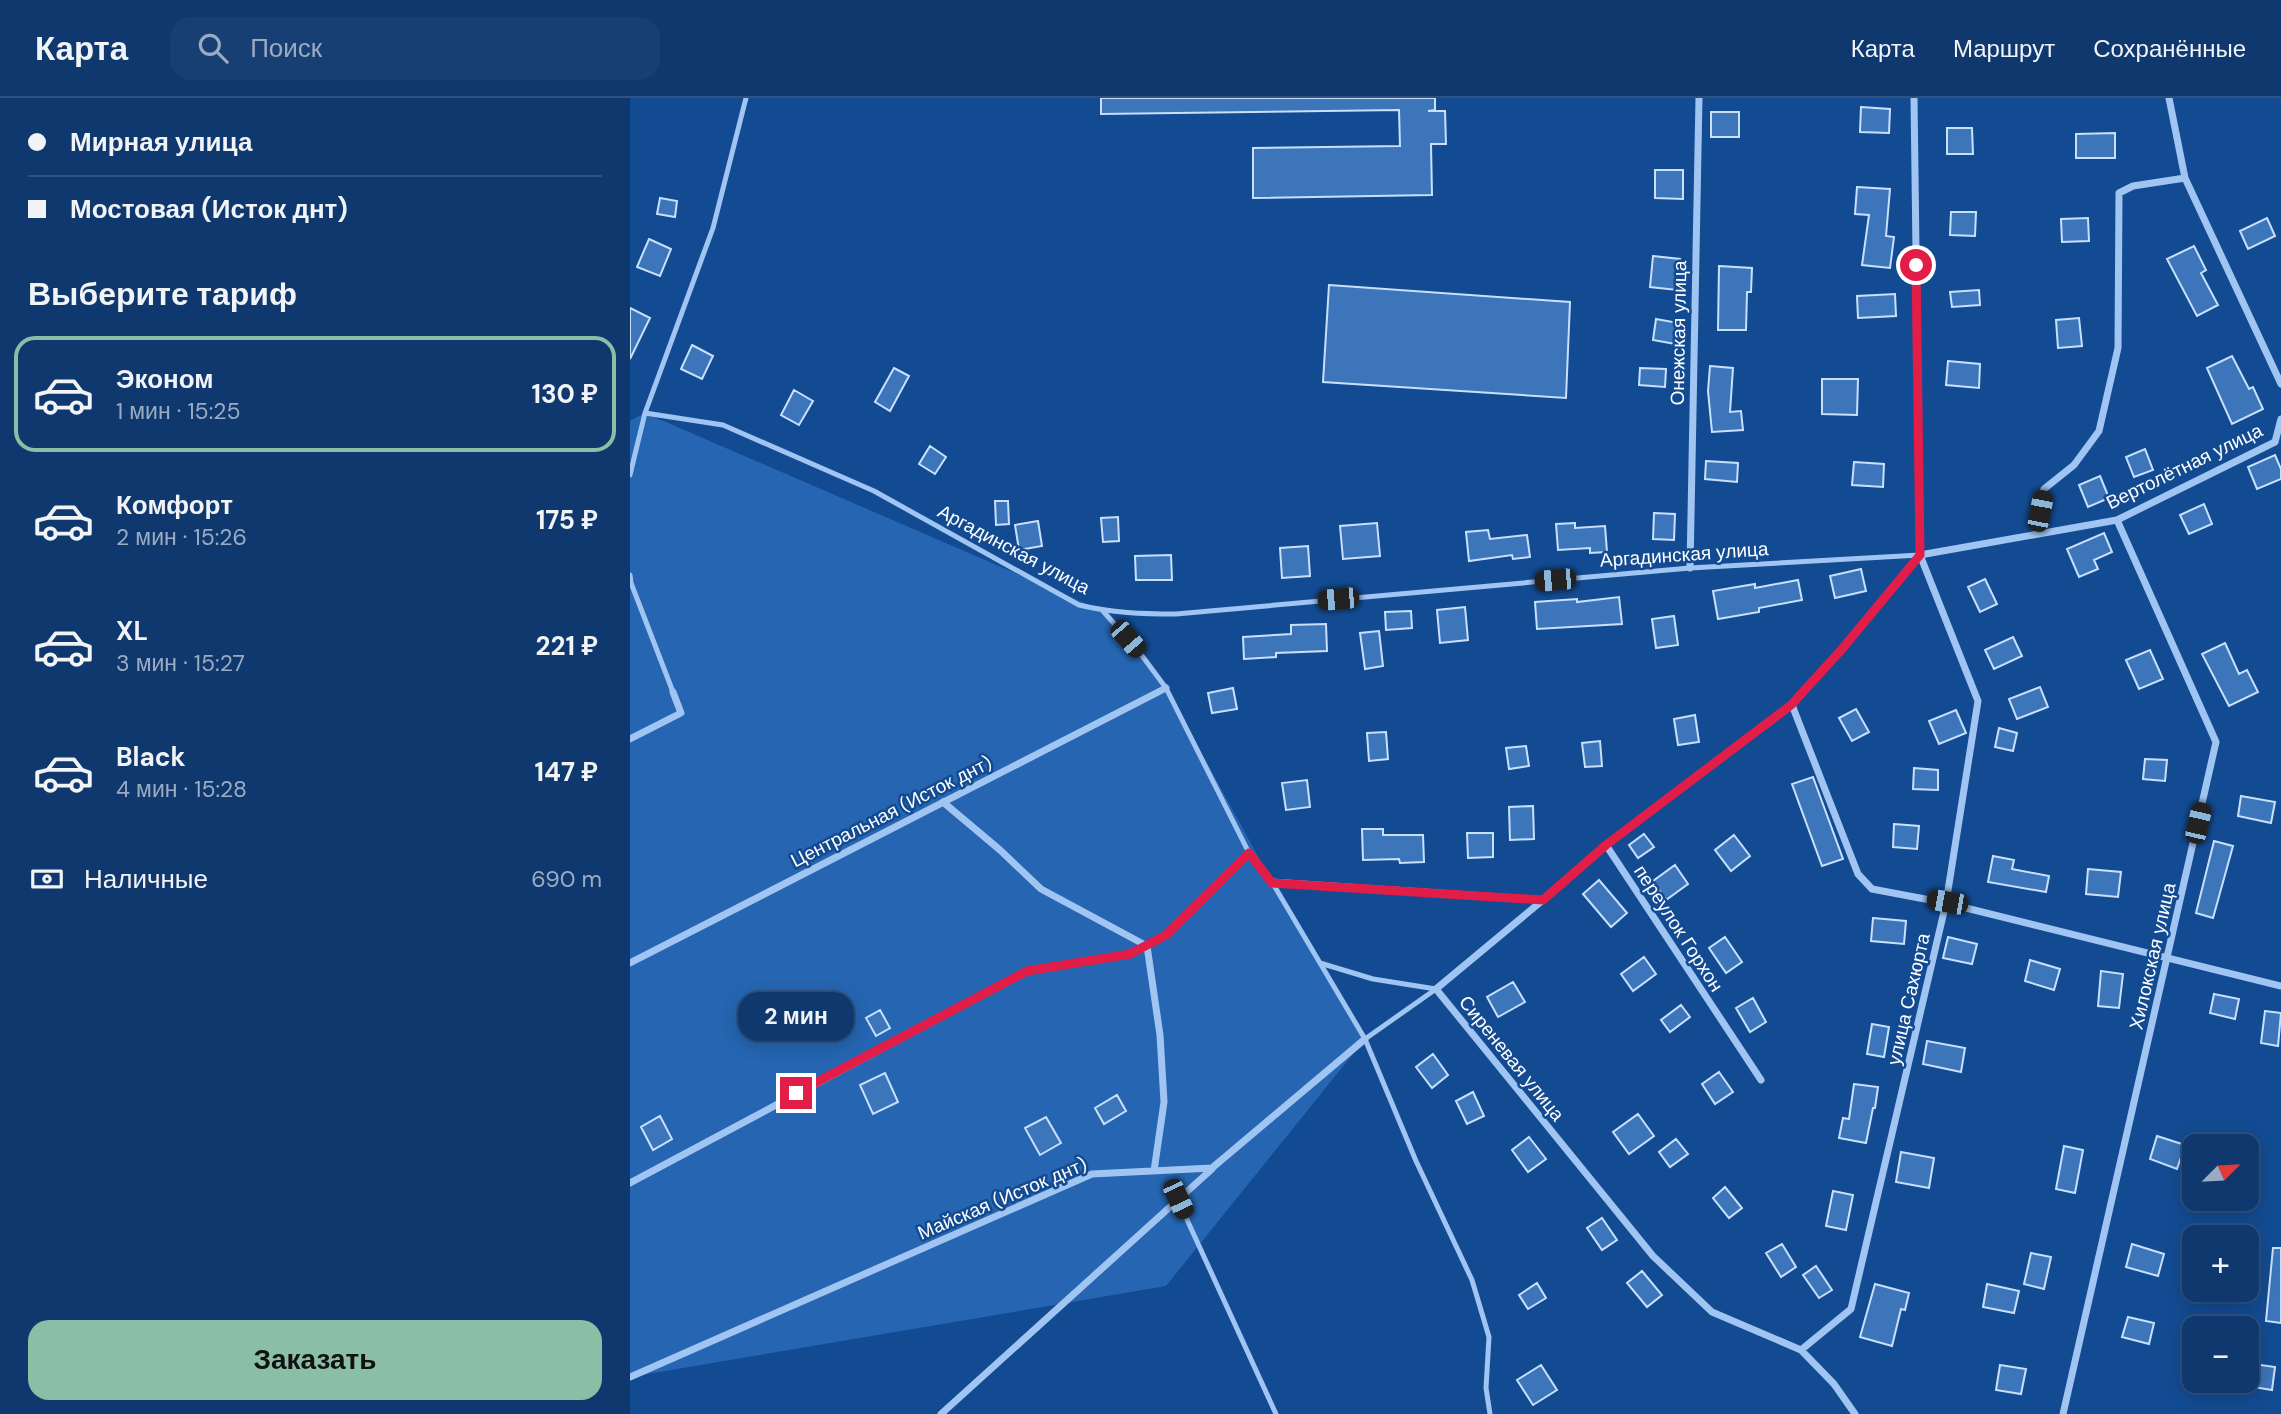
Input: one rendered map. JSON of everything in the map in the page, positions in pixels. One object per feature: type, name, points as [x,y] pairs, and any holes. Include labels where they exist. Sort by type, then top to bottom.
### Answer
[{"type":"street","name":"Онежская улица","points":[[1690,568],[1699,98]]},
{"type":"street","points":[[1436,989],[1606,845],[1791,705],[1842,649],[1920,555],[1914,98]]},
{"type":"street","points":[[2169,98],[2185,178],[2281,384]]},
{"type":"street","points":[[2036,534],[2044,489],[2074,466],[2099,432],[2118,348],[2119,192],[2133,186],[2185,178]]},
{"type":"street","name":"Вертолётная улица","points":[[1920,555],[2117,520],[2275,442],[2281,419]]},
{"type":"street","name":"Хилокская улица","points":[[2063,1414],[2216,742],[2117,520]]},
{"type":"street","name":"улица Сахюрта","points":[[1801,1350],[1851,1309],[1947,902],[1978,701],[1920,555]]},
{"type":"street","name":"Центральная (Исток днт)","points":[[630,963],[1166,688]]},
{"type":"street","points":[[630,739],[681,713],[673,692]]},
{"type":"street","points":[[1791,705],[1857,874],[1872,889],[1947,902],[2281,986]]},
{"type":"street","points":[[943,802],[1041,889],[1147,946]]},
{"type":"street","name":"переулок Горхон","points":[[1606,845],[1760,1080]]},
{"type":"street","points":[[630,1183],[1027,971],[1130,954],[1147,946],[1166,935],[1249,853]]},
{"type":"street","points":[[1272,883],[1543,900]]},
{"type":"street","points":[[1147,946],[1160,1035],[1164,1102],[1154,1171]]},
{"type":"street","name":"Сиреневая улица","points":[[1436,989],[1653,1256],[1712,1312],[1801,1350],[1834,1384],[1855,1414]]},
{"type":"street","points":[[941,1414],[1212,1168],[1365,1039]]},
{"type":"street","name":"Майская (Исток днт)","points":[[630,1377],[1092,1174],[1212,1168]]},
{"type":"lane","points":[[630,475],[645,413],[713,228],[747,98]]},
{"type":"lane","name":"Аргадинская улица","points":[[645,413],[723,425],[735,430],[874,491],[1079,605],[1103,611],[1176,614],[1690,568],[1920,555]]},
{"type":"lane","points":[[630,575],[673,692]]},
{"type":"lane","points":[[1103,611],[1166,688],[1249,853],[1272,883],[1365,1039],[1416,1161],[1472,1280],[1489,1337],[1486,1388],[1490,1414]]},
{"type":"lane","points":[[1321,963],[1373,979],[1436,989]]},
{"type":"lane","name":"Сиреневая улица","points":[[1365,1039],[1436,989]]},
{"type":"lane","points":[[1178,1199],[1276,1414]]},
{"type":"shaded area","points":[[645,413],[1103,611],[1166,688],[1272,882],[1365,1039],[1166,1286],[630,1377],[630,421]]},
{"type":"building","points":[[1101,98],[1435,98],[1435,110],[1428,111],[1445,111],[1446,144],[1431,144],[1432,195],[1253,198],[1253,148],[1400,146],[1399,110],[1101,114]]},
{"type":"building","points":[[1861,107],[1890,109],[1889,133],[1860,132]]},
{"type":"building","points":[[1711,112],[1739,112],[1739,137],[1711,137]]},
{"type":"building","points":[[1947,128],[1972,128],[1973,154],[1947,154]]},
{"type":"building","points":[[2115,133],[2115,158],[2076,158],[2076,134]]},
{"type":"building","points":[[1655,170],[1683,170],[1683,199],[1655,198]]},
{"type":"building","points":[[1857,187],[1890,189],[1886,236],[1894,237],[1890,268],[1862,265],[1869,215],[1855,214]]},
{"type":"building","points":[[660,198],[677,201],[675,217],[657,214]]},
{"type":"building","points":[[1951,212],[1976,212],[1975,236],[1950,235]]},
{"type":"building","points":[[2088,218],[2089,241],[2062,242],[2061,219]]},
{"type":"building","points":[[2267,218],[2275,236],[2248,249],[2240,231]]},
{"type":"building","points":[[649,239],[671,249],[660,276],[637,267]]},
{"type":"building","points":[[2194,246],[2206,270],[2201,273],[2218,305],[2197,316],[2167,259]]},
{"type":"building","points":[[1653,256],[1680,259],[1677,290],[1650,287]]},
{"type":"building","points":[[1719,266],[1752,268],[1751,292],[1747,292],[1746,330],[1718,330]]},
{"type":"building","points":[[1329,285],[1570,302],[1566,398],[1323,382]]},
{"type":"building","points":[[1979,290],[1980,305],[1952,307],[1950,292]]},
{"type":"building","points":[[1895,294],[1896,316],[1858,318],[1857,296]]},
{"type":"building","points":[[630,308],[650,318],[630,359]]},
{"type":"building","points":[[2079,318],[2082,346],[2058,348],[2056,320]]},
{"type":"building","points":[[1656,319],[1684,324],[1681,345],[1653,340]]},
{"type":"building","points":[[692,345],[713,356],[702,379],[681,369]]},
{"type":"building","points":[[2232,356],[2249,389],[2253,387],[2263,409],[2232,424],[2207,368]]},
{"type":"building","points":[[1948,361],[1980,364],[1979,388],[1946,385]]},
{"type":"building","points":[[1710,366],[1733,368],[1730,412],[1741,411],[1743,430],[1712,432],[1708,391]]},
{"type":"building","points":[[894,368],[909,376],[890,411],[875,402]]},
{"type":"building","points":[[1640,368],[1666,369],[1665,387],[1639,385]]},
{"type":"building","points":[[1822,379],[1858,379],[1857,415],[1822,414]]},
{"type":"building","points":[[794,390],[813,401],[799,425],[781,415]]},
{"type":"building","points":[[930,446],[946,457],[935,474],[919,464]]},
{"type":"building","points":[[2145,449],[2153,470],[2134,477],[2126,457]]},
{"type":"building","points":[[2275,455],[2281,469],[2281,479],[2257,489],[2248,467]]},
{"type":"building","points":[[1706,461],[1738,463],[1737,482],[1705,479]]},
{"type":"building","points":[[1854,462],[1884,464],[1883,487],[1852,485]]},
{"type":"building","points":[[2100,476],[2109,498],[2088,507],[2079,485]]},
{"type":"building","points":[[995,501],[1008,501],[1009,524],[996,525]]},
{"type":"building","points":[[2204,504],[2212,524],[2189,534],[2180,515]]},
{"type":"building","points":[[1654,513],[1675,514],[1674,540],[1653,539]]},
{"type":"building","points":[[1118,517],[1119,541],[1103,542],[1101,518]]},
{"type":"building","points":[[1038,521],[1042,546],[1019,550],[1015,525]]},
{"type":"building","points":[[1377,523],[1380,556],[1343,559],[1340,526]]},
{"type":"building","points":[[1575,523],[1575,528],[1605,526],[1607,552],[1590,553],[1590,548],[1558,550],[1556,524]]},
{"type":"building","points":[[1488,530],[1490,539],[1527,535],[1530,557],[1513,559],[1512,555],[1469,561],[1466,532]]},
{"type":"building","points":[[2104,533],[2112,552],[2094,560],[2098,569],[2079,577],[2067,549]]},
{"type":"building","points":[[1308,546],[1310,576],[1282,578],[1280,548]]},
{"type":"building","points":[[1171,555],[1172,580],[1136,580],[1135,556]]},
{"type":"building","points":[[1861,569],[1866,591],[1835,598],[1830,576]]},
{"type":"building","points":[[1985,579],[1997,604],[1980,612],[1968,587]]},
{"type":"building","points":[[1798,580],[1802,600],[1759,608],[1759,612],[1718,619],[1713,591],[1755,584],[1755,588]]},
{"type":"building","points":[[1619,597],[1622,624],[1537,629],[1535,602],[1577,599],[1577,602]]},
{"type":"building","points":[[1465,607],[1468,640],[1440,643],[1437,610]]},
{"type":"building","points":[[1411,611],[1412,628],[1386,630],[1385,612]]},
{"type":"building","points":[[1674,616],[1678,645],[1656,648],[1652,619]]},
{"type":"building","points":[[1326,624],[1327,651],[1276,653],[1276,657],[1244,659],[1243,637],[1291,634],[1291,625]]},
{"type":"building","points":[[1379,631],[1383,666],[1365,669],[1360,633]]},
{"type":"building","points":[[2013,637],[2022,656],[1994,669],[1985,650]]},
{"type":"building","points":[[2225,643],[2239,674],[2247,670],[2258,692],[2229,706],[2202,654]]},
{"type":"building","points":[[2150,650],[2163,679],[2139,689],[2126,660]]},
{"type":"building","points":[[2040,687],[2048,707],[2017,719],[2009,699]]},
{"type":"building","points":[[1233,688],[1237,709],[1212,713],[1208,693]]},
{"type":"building","points":[[1856,709],[1869,732],[1852,741],[1839,718]]},
{"type":"building","points":[[1956,710],[1966,733],[1939,744],[1929,721]]},
{"type":"building","points":[[1695,715],[1699,742],[1678,745],[1674,719]]},
{"type":"building","points":[[1999,728],[2017,733],[2013,751],[1995,747]]},
{"type":"building","points":[[1386,732],[1388,759],[1369,761],[1367,733]]},
{"type":"building","points":[[1600,741],[1602,766],[1585,767],[1582,743]]},
{"type":"building","points":[[1526,746],[1529,766],[1509,769],[1506,748]]},
{"type":"building","points":[[2145,759],[2167,760],[2165,781],[2143,779]]},
{"type":"building","points":[[1914,768],[1938,770],[1938,790],[1913,789]]},
{"type":"building","points":[[1813,777],[1843,859],[1822,866],[1792,784]]},
{"type":"building","points":[[1307,780],[1310,807],[1286,810],[1282,783]]},
{"type":"building","points":[[2241,796],[2275,802],[2271,823],[2238,816]]},
{"type":"building","points":[[1533,806],[1534,839],[1510,840],[1509,807]]},
{"type":"building","points":[[1894,824],[1919,826],[1917,849],[1893,847]]},
{"type":"building","points":[[1362,829],[1383,829],[1383,835],[1423,835],[1424,862],[1400,863],[1399,859],[1363,860]]},
{"type":"building","points":[[1467,833],[1493,833],[1493,857],[1468,858]]},
{"type":"building","points":[[1644,834],[1654,847],[1638,858],[1629,845]]},
{"type":"building","points":[[1734,835],[1750,856],[1731,871],[1715,850]]},
{"type":"building","points":[[2214,841],[2233,846],[2213,918],[2196,913]]},
{"type":"building","points":[[1993,856],[2014,860],[2012,869],[2049,876],[2046,892],[1988,882]]},
{"type":"building","points":[[1675,865],[1688,884],[1666,900],[1653,881]]},
{"type":"building","points":[[2088,869],[2121,872],[2118,897],[2086,894]]},
{"type":"building","points":[[1599,880],[1627,913],[1611,927],[1583,894]]},
{"type":"building","points":[[1873,918],[1906,921],[1904,944],[1871,941]]},
{"type":"building","points":[[1725,937],[1742,962],[1726,973],[1709,948]]},
{"type":"building","points":[[1948,937],[1977,944],[1972,964],[1943,958]]},
{"type":"building","points":[[1644,957],[1656,974],[1633,991],[1621,974]]},
{"type":"building","points":[[2030,960],[2060,969],[2054,990],[2025,981]]},
{"type":"building","points":[[2101,971],[2123,974],[2119,1008],[2098,1006]]},
{"type":"building","points":[[1513,982],[1525,1002],[1498,1017],[1487,997]]},
{"type":"building","points":[[2214,994],[2239,999],[2235,1019],[2210,1013]]},
{"type":"building","points":[[1753,998],[1766,1022],[1750,1032],[1736,1008]]},
{"type":"building","points":[[1681,1005],[1690,1017],[1670,1032],[1661,1020]]},
{"type":"building","points":[[880,1010],[890,1028],[876,1036],[866,1018]]},
{"type":"building","points":[[2265,1011],[2281,1013],[2278,1046],[2261,1043]]},
{"type":"building","points":[[1872,1024],[1889,1027],[1884,1057],[1867,1054]]},
{"type":"building","points":[[1927,1041],[1965,1048],[1961,1072],[1923,1064]]},
{"type":"building","points":[[1433,1054],[1448,1075],[1432,1088],[1416,1067]]},
{"type":"building","points":[[1719,1072],[1733,1092],[1715,1104],[1702,1084]]},
{"type":"building","points":[[885,1073],[898,1102],[873,1114],[860,1085]]},
{"type":"building","points":[[1854,1084],[1878,1087],[1866,1143],[1839,1138],[1843,1118],[1849,1119]]},
{"type":"building","points":[[1473,1092],[1484,1116],[1467,1124],[1456,1101]]},
{"type":"building","points":[[1117,1095],[1126,1111],[1104,1124],[1095,1108]]},
{"type":"building","points":[[1638,1114],[1654,1136],[1629,1154],[1613,1132]]},
{"type":"building","points":[[660,1116],[672,1139],[653,1150],[641,1127]]},
{"type":"building","points":[[1046,1117],[1061,1143],[1040,1155],[1025,1128]]},
{"type":"building","points":[[2157,1136],[2182,1144],[2177,1169],[2150,1159]]},
{"type":"building","points":[[1529,1137],[1546,1159],[1528,1172],[1512,1150]]},
{"type":"building","points":[[1676,1139],[1688,1154],[1670,1167],[1659,1152]]},
{"type":"building","points":[[2064,1146],[2083,1150],[2075,1193],[2056,1189]]},
{"type":"building","points":[[1901,1152],[1934,1158],[1929,1188],[1896,1182]]},
{"type":"building","points":[[1725,1187],[1742,1208],[1729,1218],[1713,1198]]},
{"type":"building","points":[[1833,1191],[1853,1195],[1846,1230],[1826,1226]]},
{"type":"building","points":[[1602,1218],[1617,1240],[1602,1250],[1587,1228]]},
{"type":"building","points":[[1782,1244],[1796,1267],[1781,1277],[1766,1253]]},
{"type":"building","points":[[2132,1244],[2164,1254],[2158,1276],[2126,1267]]},
{"type":"building","points":[[2273,1248],[2281,1248],[2281,1323],[2266,1321]]},
{"type":"building","points":[[2031,1253],[2051,1257],[2044,1289],[2024,1284]]},
{"type":"building","points":[[1816,1266],[1832,1290],[1819,1298],[1803,1275]]},
{"type":"building","points":[[1642,1271],[1662,1295],[1647,1307],[1627,1283]]},
{"type":"building","points":[[1537,1283],[1546,1298],[1528,1309],[1519,1295]]},
{"type":"building","points":[[1875,1284],[1909,1293],[1905,1310],[1901,1309],[1892,1346],[1860,1337]]},
{"type":"building","points":[[1987,1284],[2019,1291],[2014,1313],[1983,1307]]},
{"type":"building","points":[[2128,1317],[2154,1323],[2149,1344],[2122,1337]]},
{"type":"building","points":[[1541,1365],[1557,1390],[1533,1405],[1517,1380]]},
{"type":"building","points":[[2000,1365],[2026,1369],[2021,1394],[1996,1390]]},
{"type":"building","points":[[2259,1365],[2275,1367],[2272,1390],[2259,1388]]},
{"type":"route","points":[[796,1093],[1027,971],[1130,954],[1166,935],[1249,853],[1272,883],[1543,900],[1606,845],[1791,705],[1842,649],[1920,555],[1916,265]]}]
